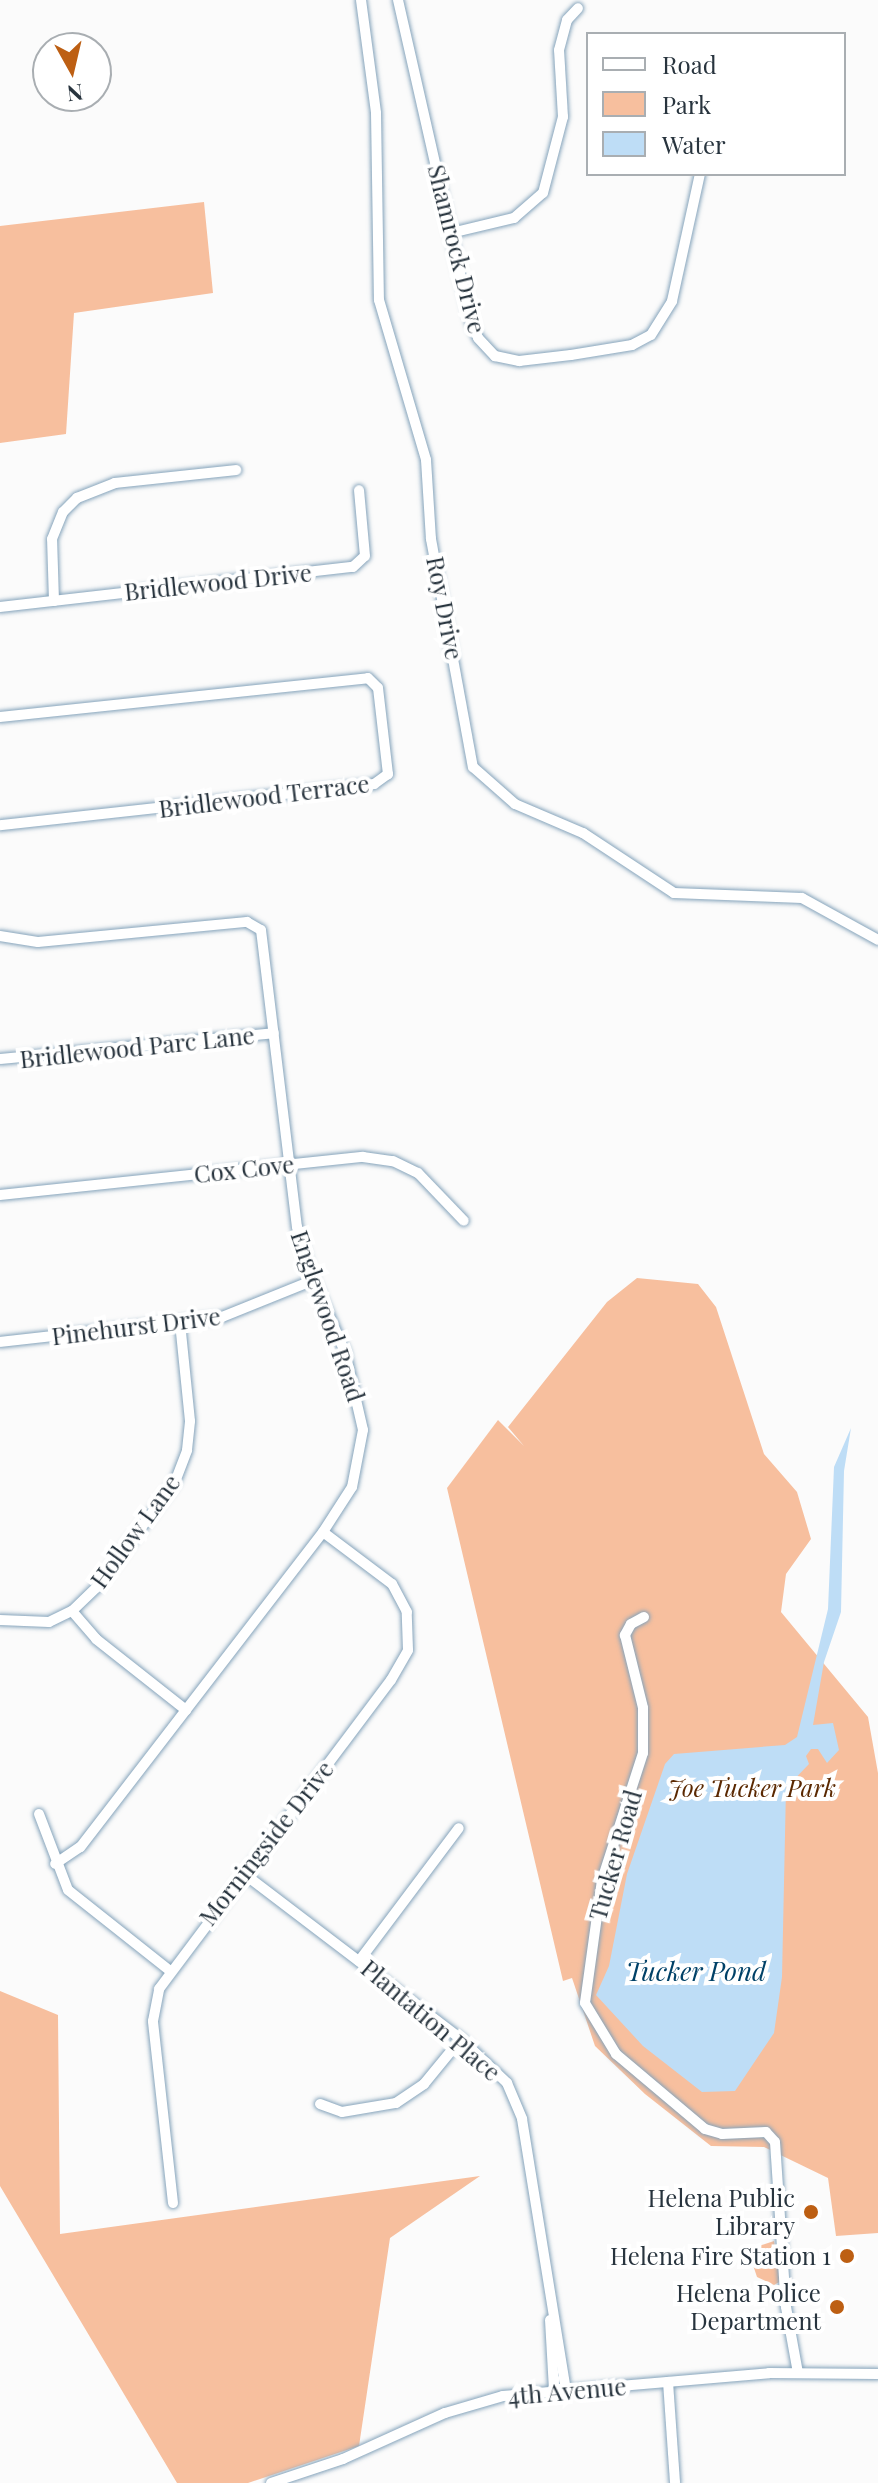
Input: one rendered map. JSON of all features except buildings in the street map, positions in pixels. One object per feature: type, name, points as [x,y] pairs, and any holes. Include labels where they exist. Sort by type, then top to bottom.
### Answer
[{"type":"street","name":"Roy Drive","points":[[361,0],[376,113],[379,300],[426,460],[431,539],[473,767],[515,804],[583,833],[674,893],[802,898],[878,940]]},
{"type":"street","name":"Shamrock Drive","points":[[398,0],[471,322],[478,338],[495,356],[519,361],[632,345],[651,335],[668,312],[700,176]]},
{"type":"street","points":[[451,233],[514,218],[543,193],[563,117],[559,50],[567,20],[578,8]]},
{"type":"street","points":[[54,601],[51,541],[67,507],[102,486],[236,470]]},
{"type":"street","name":"Bridlewood Drive","points":[[0,607],[353,567],[365,556],[359,490]]},
{"type":"street","name":"Bridlewood Terrace","points":[[0,717],[368,678],[378,688],[388,774],[374,784],[0,825]]},
{"type":"street","name":"Englewood Road","points":[[0,936],[38,942],[253,923],[264,937],[297,1227],[314,1280],[340,1335],[363,1430],[352,1487],[323,1532],[80,1847],[55,1864]]},
{"type":"street","name":"Bridlewood Parc Lane","points":[[0,1059],[274,1033]]},
{"type":"street","name":"Cox Cove","points":[[0,1195],[363,1157],[393,1161],[429,1181],[464,1221]]},
{"type":"street","name":"Pinehurst Drive","points":[[0,1342],[180,1323],[239,1312],[314,1280]]},
{"type":"street","name":"Hollow Lane","points":[[0,1620],[49,1622],[72,1611],[105,1577],[180,1471],[190,1421],[180,1323]]},
{"type":"street","name":"Morningside Drive","points":[[173,2203],[153,2021],[159,1989],[169,1970],[391,1680],[408,1650],[407,1612],[392,1584],[323,1532]]},
{"type":"street","points":[[72,1611],[96,1639],[186,1710]]},
{"type":"street","name":"Tucker Road","points":[[644,1617],[627,1629],[625,1642],[643,1708],[643,1753],[602,1880],[585,2003],[616,2054],[705,2129],[722,2134],[766,2132],[775,2142],[786,2307],[798,2373]]},
{"type":"street","points":[[39,1814],[55,1864],[73,1896],[169,1970]]},
{"type":"street","points":[[359,1961],[459,1828]]},
{"type":"street","name":"Plantation Place","points":[[243,1873],[461,2039],[498,2072],[519,2105],[550,2314],[566,2390]]},
{"type":"street","points":[[320,2104],[342,2112],[396,2103],[424,2084],[461,2039]]},
{"type":"street","name":"Plantation Place","points":[[550,2314],[554,2390]]},
{"type":"street","name":"4th Avenue","points":[[271,2483],[343,2459],[460,2407],[554,2390],[798,2373],[878,2374]]},
{"type":"street","points":[[668,2382],[675,2483]]},
{"type":"green space","points":[[204,202],[213,293],[74,313],[66,434],[0,443],[0,226]]},
{"type":"green space","name":"Joe Tucker Park","points":[[637,1278],[698,1284],[716,1307],[764,1454],[797,1492],[811,1539],[786,1574],[781,1612],[868,1717],[878,1773],[878,2233],[836,2236],[828,2178],[764,2147],[711,2146],[645,2094],[595,2046],[572,1978],[563,1981],[447,1488],[498,1420],[524,1446],[508,1427],[607,1302]]},
{"type":"green space","points":[[0,1991],[58,2015],[60,2234],[480,2176],[390,2238],[359,2446],[248,2483],[177,2483],[0,2186]]},
{"type":"green space","points":[[774,2241],[781,2281],[774,2285],[757,2277],[752,2262],[759,2246]]},
{"type":"water","name":"Tucker Pond","points":[[851,1428],[844,1471],[841,1612],[824,1662],[813,1725],[833,1723],[839,1750],[827,1763],[818,1749],[811,1749],[806,1756],[809,1764],[786,1788],[782,1977],[774,2033],[735,2091],[702,2092],[643,2046],[596,1995],[609,1966],[627,1874],[665,1764],[674,1754],[785,1745],[797,1737],[828,1609],[834,1467]]},
{"type":"place","name":"Helena Public Library","points":[[811,2212]]},
{"type":"place","name":"Helena Fire Station 1","points":[[847,2256]]},
{"type":"place","name":"Helena Police Department","points":[[837,2307]]}]
